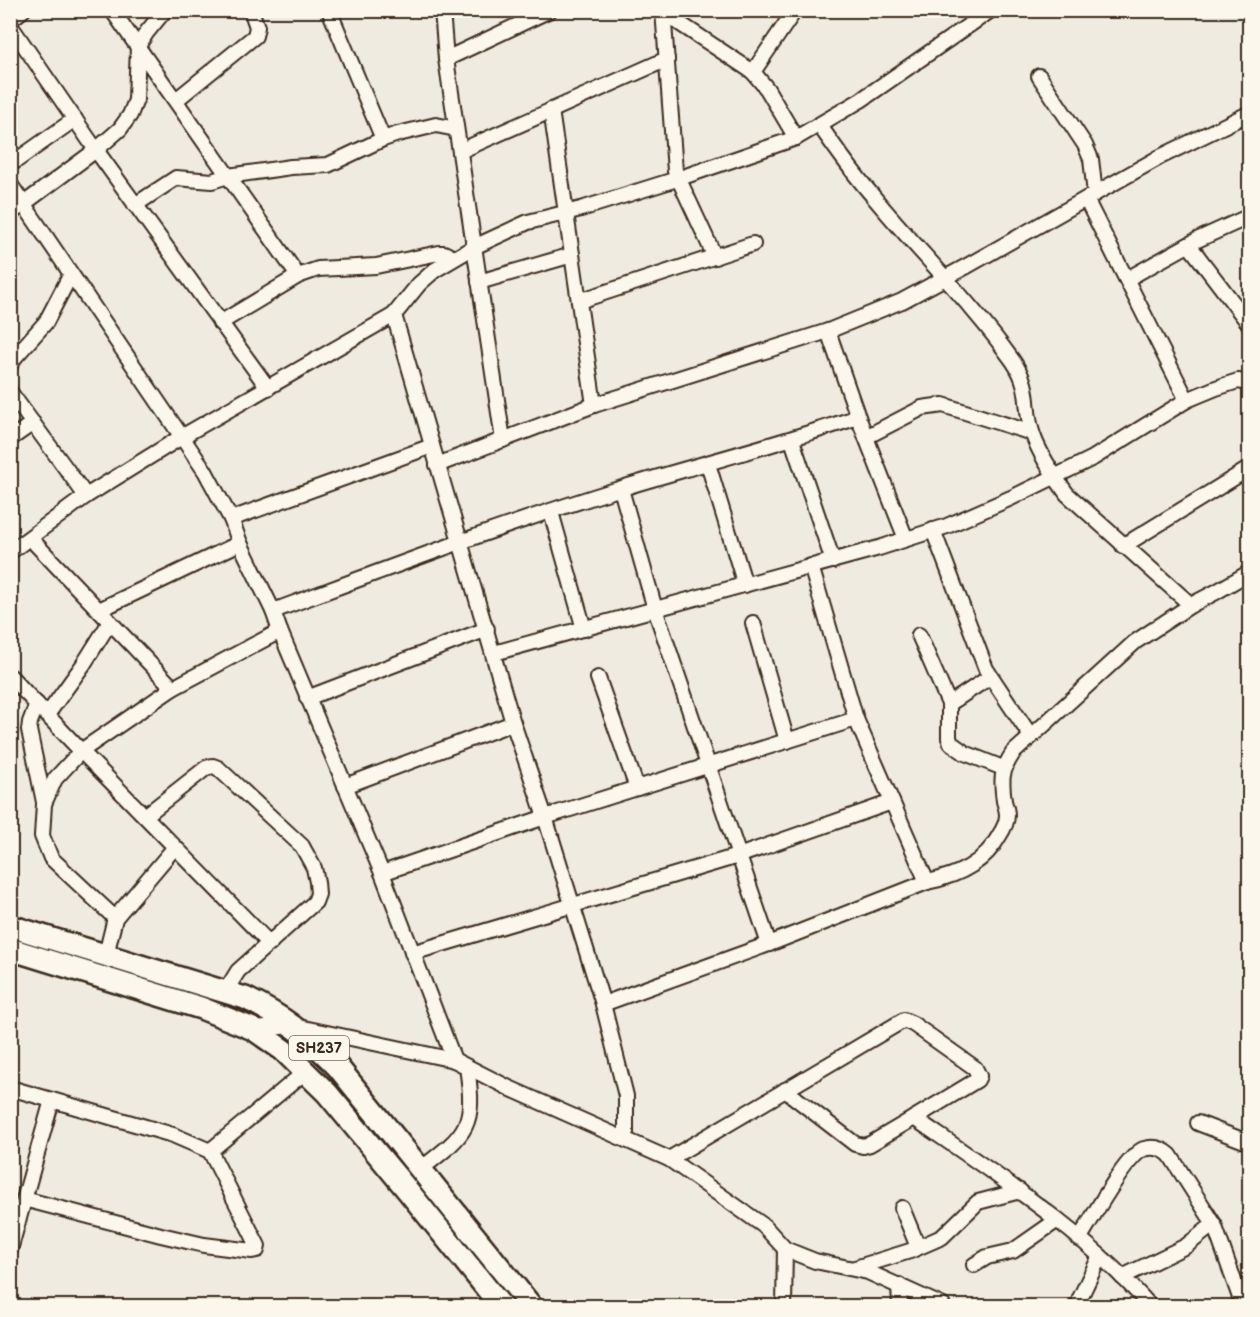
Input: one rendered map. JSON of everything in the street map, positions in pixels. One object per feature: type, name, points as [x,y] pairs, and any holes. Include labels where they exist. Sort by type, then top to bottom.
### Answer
[{"type":"main road","name":"SH237","points":[[10,926],[245,998],[273,1011],[294,1026],[337,1066],[531,1306]]},
{"type":"main road","name":"SH237","points":[[10,949],[201,1008],[253,1029],[283,1050],[327,1094],[410,1192],[498,1306]]},
{"type":"street","points":[[10,20],[23,10]]},
{"type":"street","points":[[112,10],[298,276]]},
{"type":"street","points":[[10,214],[96,150],[120,129],[130,115],[135,100],[138,46],[165,10]]},
{"type":"street","points":[[176,100],[255,36],[257,27],[251,10]]},
{"type":"street","points":[[329,10],[383,139]]},
{"type":"street","points":[[442,10],[446,59],[503,440]]},
{"type":"street","points":[[446,59],[550,10]]},
{"type":"street","points":[[753,72],[795,10]]},
{"type":"street","points":[[10,552],[86,496],[183,436],[394,315],[419,284],[454,258],[528,222],[677,179],[796,138],[820,126],[991,10]]},
{"type":"street","points":[[663,12],[753,72],[767,89],[796,138]]},
{"type":"street","points":[[663,12],[677,179],[715,257]]},
{"type":"street","points":[[10,25],[135,205],[268,388]]},
{"type":"street","points":[[460,151],[667,59]]},
{"type":"street","points":[[1039,76],[1085,145],[1091,159],[1091,196],[1127,279],[1187,400]]},
{"type":"street","points":[[551,110],[594,405]]},
{"type":"street","points":[[437,465],[594,405],[828,331],[902,301],[1160,157],[1250,113]]},
{"type":"street","points":[[10,165],[75,119]]},
{"type":"street","points":[[135,205],[176,178],[212,181],[228,176],[291,167],[328,165],[383,139],[426,126],[436,125],[456,129]]},
{"type":"street","points":[[820,126],[872,196],[946,278],[1013,361],[1027,390],[1032,433],[1055,477],[1067,494],[1191,605]]},
{"type":"street","points":[[10,184],[183,436],[206,471],[231,519],[273,611],[279,631],[382,873],[454,1060]]},
{"type":"street","points":[[1127,279],[1189,244],[1250,216]]},
{"type":"street","points":[[579,301],[753,244]]},
{"type":"street","points":[[1189,244],[1249,323]]},
{"type":"street","points":[[220,323],[298,276],[318,269],[376,266],[439,253],[454,258]]},
{"type":"street","points":[[479,282],[572,255]]},
{"type":"street","points":[[10,365],[46,321],[71,274]]},
{"type":"street","points":[[394,315],[513,723],[545,817],[603,1004],[626,1096],[626,1140]]},
{"type":"street","points":[[828,331],[858,417],[906,538]]},
{"type":"street","points":[[494,654],[833,561],[947,526],[1055,477],[1132,436],[1187,400],[1238,381],[1250,383]]},
{"type":"street","points":[[10,392],[86,496]]},
{"type":"street","points":[[866,437],[922,408],[942,405],[1032,433]]},
{"type":"street","points":[[273,611],[461,541],[621,489],[792,440],[858,417]]},
{"type":"street","points":[[10,439],[33,423]]},
{"type":"street","points":[[792,440],[833,561]]},
{"type":"street","points":[[231,519],[432,446]]},
{"type":"street","points":[[708,464],[744,585]]},
{"type":"street","points":[[1123,546],[1250,468]]},
{"type":"street","points":[[621,489],[655,609],[769,944]]},
{"type":"street","points":[[551,512],[584,629]]},
{"type":"street","points":[[933,530],[990,677],[1030,735]]},
{"type":"street","points":[[30,538],[173,688]]},
{"type":"street","points":[[99,610],[240,543]]},
{"type":"street","points":[[811,567],[856,720],[927,882]]},
{"type":"street","points":[[603,1004],[769,944],[927,882],[952,876],[974,865],[998,840],[1005,825],[1007,814],[1001,780],[1003,768],[1013,753],[1030,735],[1135,642],[1191,605],[1250,572]]},
{"type":"street","points":[[110,622],[83,665],[30,722],[29,730],[44,804],[42,836],[51,858],[115,918]]},
{"type":"street","points":[[753,623],[787,741]]},
{"type":"street","points":[[308,698],[486,629]]},
{"type":"street","points":[[44,804],[55,779],[81,751],[173,688],[279,631]]},
{"type":"street","points":[[919,635],[949,704],[951,743],[965,753],[1003,768]]},
{"type":"street","points":[[949,704],[990,677]]},
{"type":"street","points":[[598,678],[637,788]]},
{"type":"street","points":[[13,683],[42,709],[270,944]]},
{"type":"street","points":[[382,873],[545,817],[856,720]]},
{"type":"street","points":[[345,786],[513,723]]},
{"type":"street","points":[[145,816],[206,768],[213,766],[218,768],[302,846],[314,868],[318,894],[309,909],[238,971],[225,992]]},
{"type":"street","points":[[412,952],[738,856],[892,802]]},
{"type":"street","points":[[106,955],[115,918],[175,847]]},
{"type":"street","points":[[669,1159],[898,1022],[908,1021],[975,1068],[979,1076],[977,1080],[863,1146],[855,1144],[785,1090]]},
{"type":"street","points":[[253,1029],[294,1026],[454,1060],[509,1088],[669,1159],[764,1226],[784,1249],[815,1261],[868,1272],[943,1306]]},
{"type":"street","points":[[421,1169],[453,1144],[465,1127],[471,1111],[472,1097],[467,1067]]},
{"type":"street","points":[[210,1151],[305,1072]]},
{"type":"street","points":[[10,1088],[173,1135],[210,1151],[258,1246],[257,1250],[252,1251],[204,1245],[24,1199]]},
{"type":"street","points":[[10,1250],[52,1100]]},
{"type":"street","points":[[914,1118],[1020,1191],[1100,1256],[1149,1306]]},
{"type":"street","points":[[1198,1123],[1250,1143]]},
{"type":"street","points":[[1079,1239],[1130,1159],[1143,1149],[1160,1148],[1170,1155],[1214,1224],[1244,1306]]},
{"type":"street","points":[[853,1269],[942,1237],[978,1202],[1020,1191]]},
{"type":"street","points":[[903,1208],[918,1247]]},
{"type":"street","points":[[974,1265],[987,1257],[1013,1251],[1056,1221]]},
{"type":"street","points":[[1122,1277],[1172,1254],[1214,1224]]},
{"type":"street","points":[[784,1249],[784,1306]]},
{"type":"street","points":[[1078,1306],[1100,1256]]},
{"type":"street","points":[[899,1285],[900,1306]]}]
